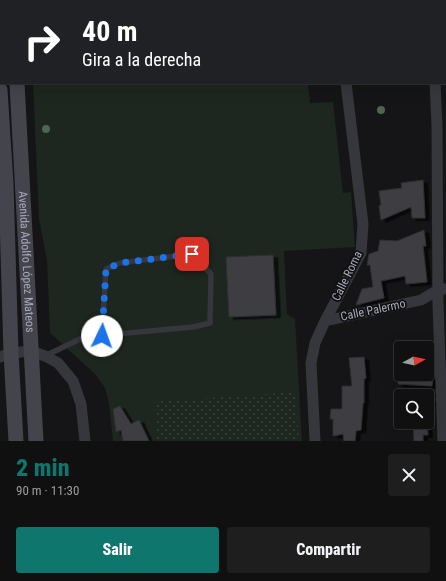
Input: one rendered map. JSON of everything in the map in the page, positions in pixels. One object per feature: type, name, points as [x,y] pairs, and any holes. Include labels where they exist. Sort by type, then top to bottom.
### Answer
[{"type":"main road","name":"Avenida Adolfo López Mateos","points":[[16,84],[38,353],[36,441]]},
{"type":"main road","name":"Avenida Adolfo López Mateos","points":[[0,90],[6,184],[5,355],[16,441]]},
{"type":"street","points":[[446,0],[446,17]]},
{"type":"street","name":"Calle Roma","points":[[315,441],[311,363],[315,343],[325,320],[361,253],[363,224],[346,84]]},
{"type":"street","points":[[435,84],[441,125],[443,441]]},
{"type":"street","name":"Calle Palermo","points":[[325,320],[421,300],[442,290]]},
{"type":"street","name":"Calle Palermo","points":[[421,300],[442,304]]},
{"type":"street","points":[[5,355],[38,353],[58,363],[73,381],[81,404],[85,441]]},
{"type":"lane","points":[[38,353],[84,337],[102,336],[193,327],[210,323],[211,274],[192,254],[120,263],[106,269],[102,336]]},
{"type":"shaded area","points":[[33,84],[308,84],[310,103],[333,102],[343,193],[351,192],[355,247],[284,251],[287,314],[295,319],[302,441],[113,441],[109,403],[105,388],[95,374],[50,333],[47,260],[39,219]]},
{"type":"shaded area","points":[[296,392],[299,441],[157,441],[154,402]]},
{"type":"building","points":[[423,180],[425,218],[412,218],[411,207],[381,220],[379,191],[402,188],[401,183]]},
{"type":"building","points":[[424,230],[426,246],[423,246],[427,282],[406,284],[405,276],[381,281],[384,298],[356,305],[362,289],[373,287],[370,265],[367,265],[369,254],[378,251],[380,240],[397,241]]},
{"type":"building","points":[[273,255],[276,315],[229,317],[226,257]]},
{"type":"building","points":[[364,357],[366,378],[364,379],[364,403],[361,430],[356,431],[355,441],[344,441],[343,434],[333,436],[333,419],[330,419],[331,409],[342,409],[342,386],[352,386],[349,358]]},
{"type":"building","points":[[398,381],[432,381],[432,386],[398,384]]},
{"type":"building","points":[[120,406],[131,424],[139,420],[149,441],[123,441],[121,430],[116,432],[113,409]]},
{"type":"building","points":[[413,429],[428,429],[428,435],[423,435],[423,441],[414,441]]},
{"type":"route","points":[[102,336],[106,269],[120,263],[192,254]]}]
